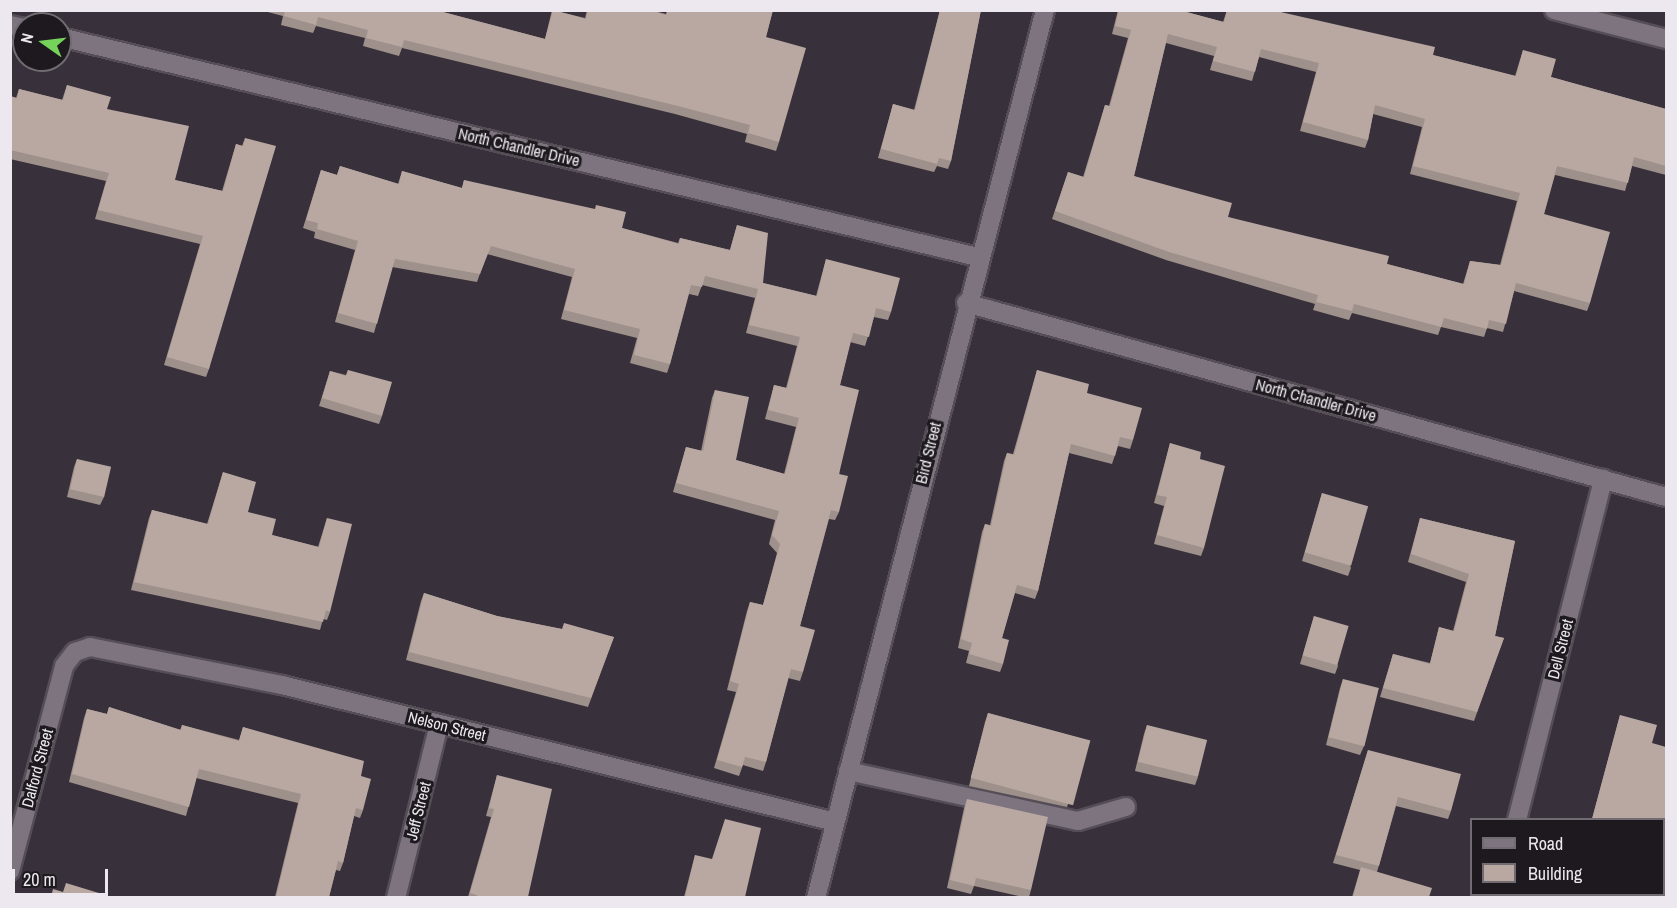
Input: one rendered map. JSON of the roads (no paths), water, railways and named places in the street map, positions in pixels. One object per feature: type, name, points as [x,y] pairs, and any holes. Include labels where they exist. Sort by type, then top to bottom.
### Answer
[{"type":"street","name":"Bird Street","points":[[816,897],[966,303],[1045,10]]},
{"type":"street","points":[[1554,10],[1666,39]]},
{"type":"street","name":"North Chandler Drive","points":[[72,40],[978,257]]},
{"type":"street","name":"North Chandler Drive","points":[[966,303],[1666,497]]},
{"type":"street","name":"Dell Street","points":[[1517,818],[1603,479]]},
{"type":"street","name":"Nelson Street","points":[[64,666],[75,652],[90,646],[439,724],[835,822]]},
{"type":"street","name":"Dalford Street","points":[[10,871],[64,666]]},
{"type":"street","name":"Jeff Street","points":[[396,897],[439,724]]},
{"type":"street","points":[[848,771],[1078,821],[1126,807]]}]
